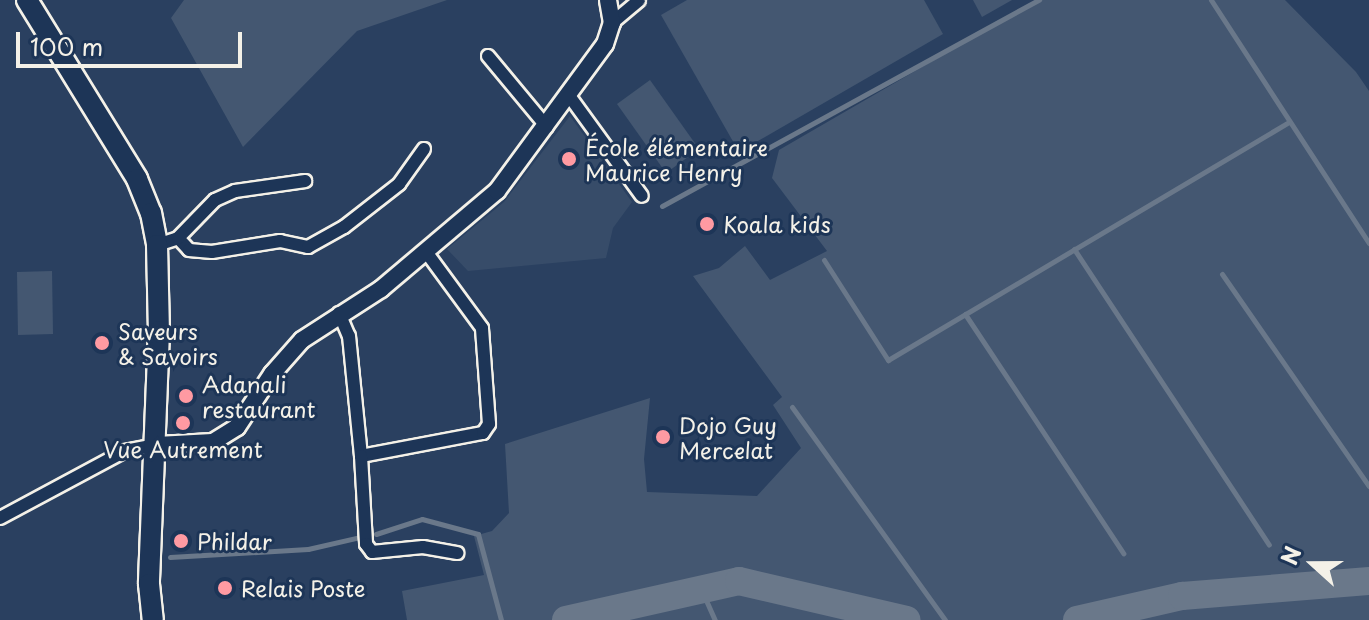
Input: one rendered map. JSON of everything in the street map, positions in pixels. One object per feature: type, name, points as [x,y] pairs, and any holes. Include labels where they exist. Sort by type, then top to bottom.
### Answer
[{"type":"main road","points":[[27,0],[137,179],[151,213],[157,245],[157,445],[149,584],[153,620]]},
{"type":"street","points":[[612,23],[639,0]]},
{"type":"street","points":[[0,518],[125,451],[157,445],[213,442],[237,427],[280,364],[302,340],[339,313],[381,289],[497,191],[570,97],[605,44],[612,23],[608,2]]},
{"type":"street","points":[[488,56],[547,127]]},
{"type":"street","points":[[570,97],[642,196]]},
{"type":"street","points":[[178,238],[189,250],[200,251],[280,241],[308,247],[344,227],[399,184],[424,149]]},
{"type":"street","points":[[157,245],[178,238],[215,200],[235,191],[305,181]]},
{"type":"street","points":[[361,456],[483,433],[489,424],[482,328],[427,253]]},
{"type":"street","points":[[339,313],[349,336],[366,544],[372,552],[423,547],[457,553]]},
{"type":"shaded area","points":[[184,0],[447,0],[357,31],[243,147],[171,18]]},
{"type":"shaded area","points":[[687,0],[924,0],[943,34],[739,152],[661,15]]},
{"type":"shaded area","points":[[973,0],[1012,0],[982,17]]},
{"type":"shaded area","points":[[1038,0],[1285,0],[1356,72],[1369,91],[1369,620],[407,620],[402,591],[484,575],[474,536],[492,531],[509,513],[505,444],[650,398],[644,459],[647,492],[757,496],[801,448],[773,405],[782,397],[693,276],[719,268],[745,246],[770,280],[827,251],[772,178],[779,150]]},
{"type":"shaded area","points":[[650,80],[699,149],[666,173],[617,104]]},
{"type":"shaded area","name":"École élémentaire Maurice Henry","points":[[570,116],[632,202],[613,228],[606,258],[468,271],[447,249],[504,202]]},
{"type":"shaded area","points":[[52,271],[53,334],[18,335],[17,272]]},
{"type":"waterway","points":[[662,206],[1039,0]]},
{"type":"waterway","points":[[1211,0],[1369,243]]},
{"type":"waterway","points":[[824,260],[888,360],[1289,122]]},
{"type":"waterway","points":[[1074,249],[1269,545]]},
{"type":"waterway","points":[[1222,274],[1369,486]]},
{"type":"waterway","points":[[965,314],[1123,553]]},
{"type":"waterway","points":[[792,407],[945,620]]},
{"type":"waterway","points":[[376,534],[422,519],[478,534],[501,620]]},
{"type":"waterway","points":[[170,557],[308,549],[360,537]]},
{"type":"waterway","points":[[566,620],[739,581],[907,620]]},
{"type":"waterway","points":[[1077,620],[1182,596],[1369,581]]},
{"type":"waterway","points":[[701,589],[715,620]]},
{"type":"place","name":"École élémentaire Maurice Henry","points":[[569,159]]},
{"type":"place","name":"Koala kids","points":[[707,224]]},
{"type":"place","name":"Saveurs & Savoirs","points":[[102,343]]},
{"type":"place","name":"Adanali restaurant","points":[[186,396]]},
{"type":"place","name":"Vue Autrement","points":[[183,423]]},
{"type":"place","name":"Dojo Guy Mercelat","points":[[663,437]]},
{"type":"place","name":"Phildar","points":[[181,541]]},
{"type":"place","name":"Relais Poste","points":[[225,588]]}]
